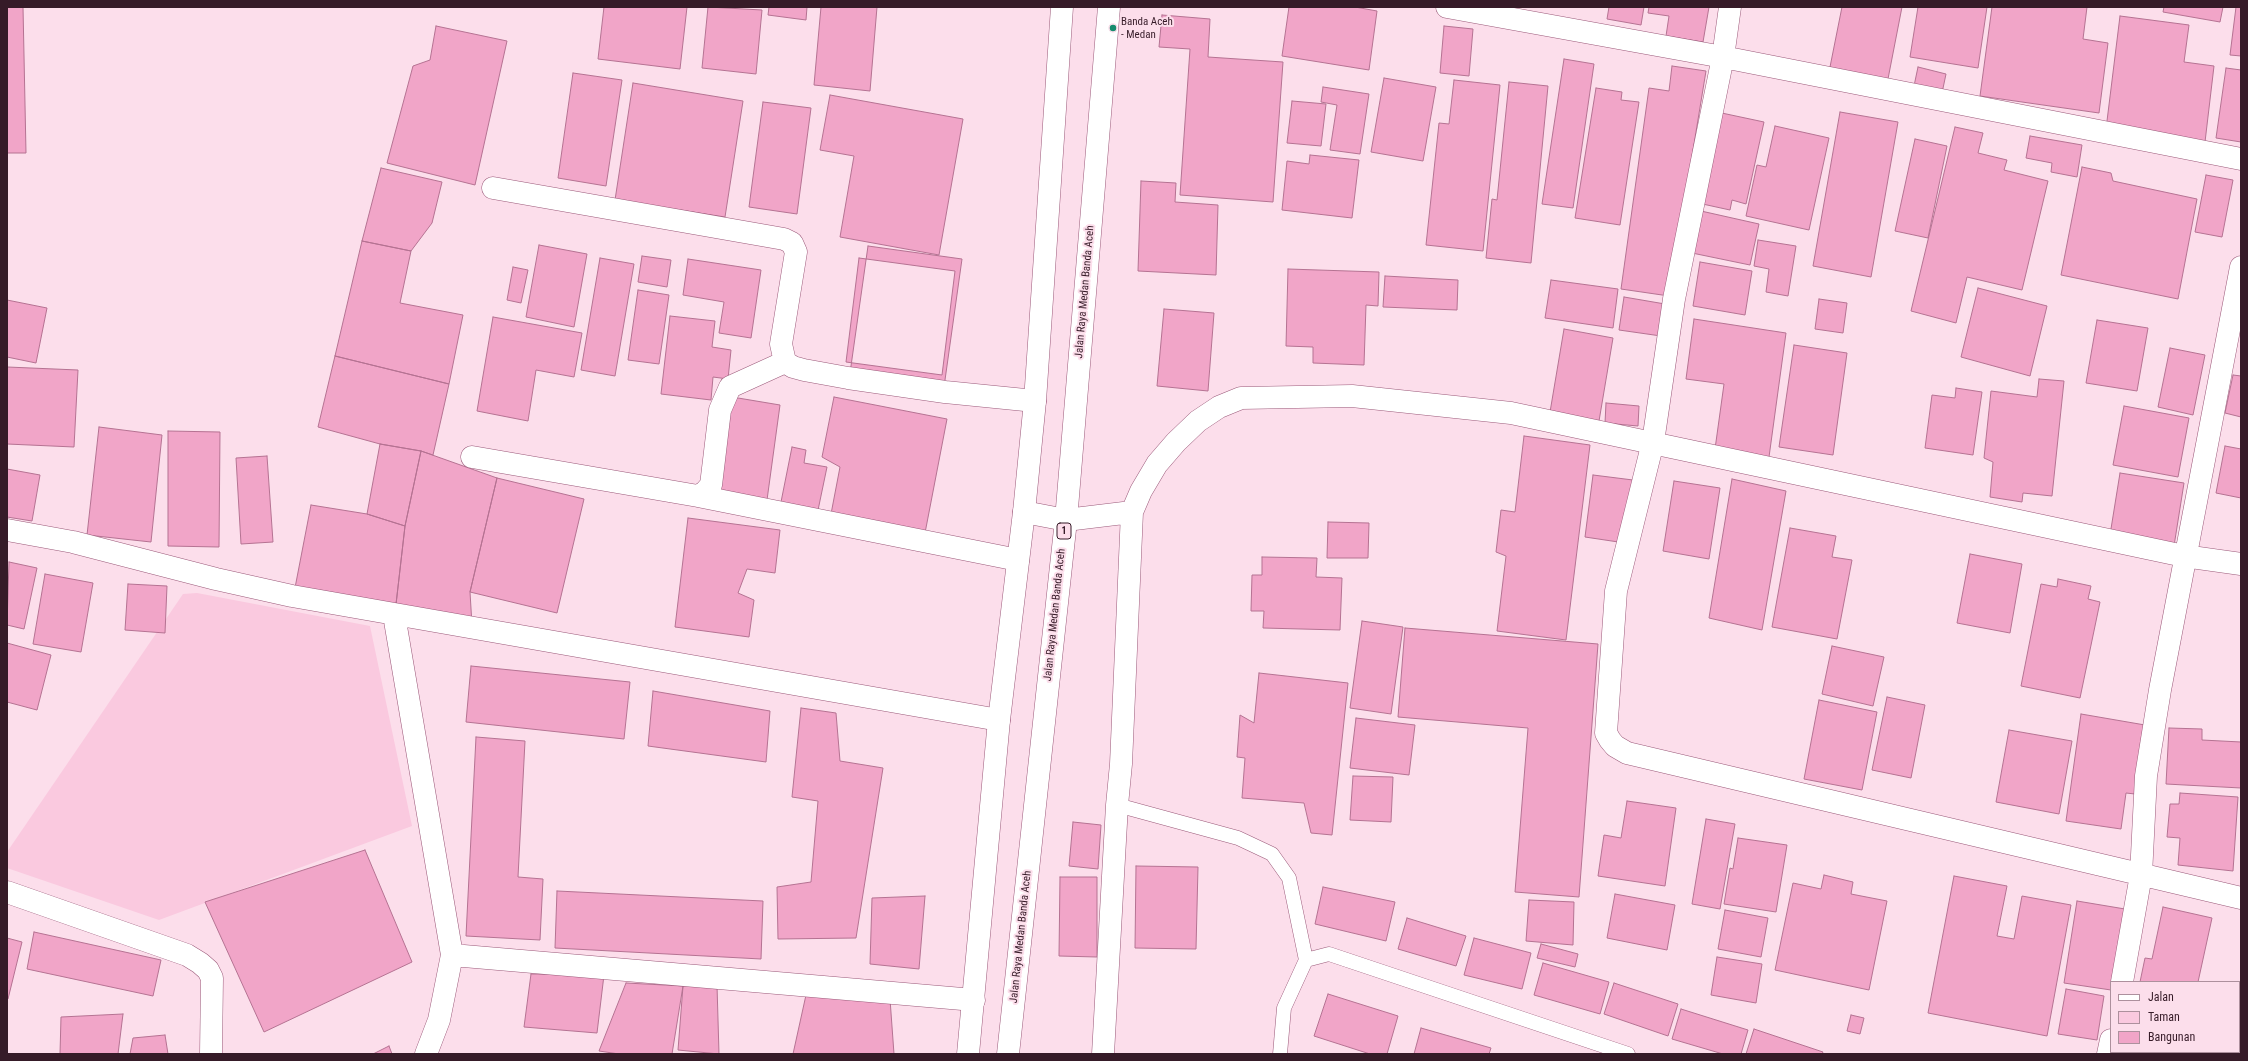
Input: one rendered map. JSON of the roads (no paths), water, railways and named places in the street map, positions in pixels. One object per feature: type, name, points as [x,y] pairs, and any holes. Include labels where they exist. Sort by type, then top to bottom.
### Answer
[{"type":"main road","points":[[968,1054],[998,720],[1024,512],[1035,401],[1062,7]]},
{"type":"main road","name":"Jalan Raya Medan Banda Aceh","points":[[1008,1054],[1066,520],[1109,7]]},
{"type":"main road","points":[[1447,7],[1723,57],[2241,159]]},
{"type":"main road","points":[[1730,7],[1723,57],[1674,299],[1653,442],[1616,591],[1606,733],[1615,746],[1627,753],[2241,898]]},
{"type":"main road","points":[[493,188],[733,228],[784,239],[792,243],[796,252],[781,344],[785,362]]},
{"type":"main road","points":[[2122,981],[2141,875],[2146,776],[2184,556],[2241,267]]},
{"type":"main road","points":[[785,362],[799,369],[848,378],[945,392],[1035,401]]},
{"type":"main road","points":[[698,496],[705,492],[711,484],[720,410],[730,387],[785,362]]},
{"type":"main road","points":[[1103,1054],[1117,805],[1121,764],[1132,512],[1141,491],[1157,464],[1176,442],[1203,418],[1219,407],[1241,398],[1352,396],[1511,413],[2184,556],[2241,564]]},
{"type":"main road","points":[[472,457],[698,496],[1018,560]]},
{"type":"main road","points":[[1024,512],[1066,520],[1132,512]]},
{"type":"main road","points":[[7,530],[73,542],[216,579],[394,615],[482,629],[998,720]]},
{"type":"main road","points":[[394,615],[452,955],[439,1020],[426,1054]]},
{"type":"main road","points":[[7,892],[187,955],[200,963],[208,970],[212,978],[211,1054]]},
{"type":"main road","points":[[452,955],[974,1000]]},
{"type":"lane","points":[[1117,805],[1238,838],[1272,854],[1289,878],[1306,960],[1284,1008],[1280,1054]]},
{"type":"lane","points":[[1306,960],[1329,954],[1628,1054]]},
{"type":"place","name":"Banda Aceh - Medan","points":[[1113,28]]}]
